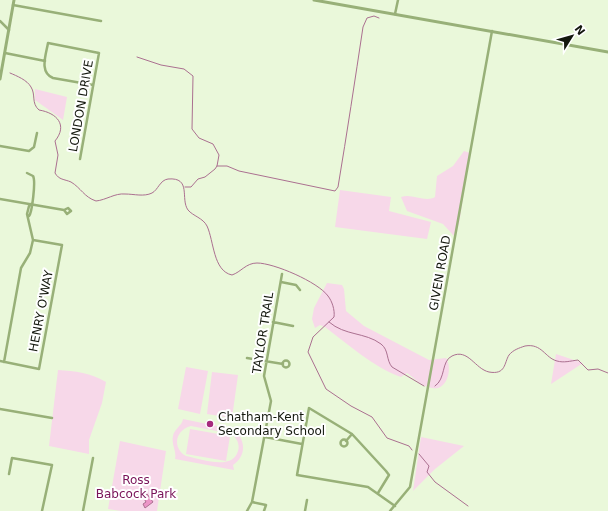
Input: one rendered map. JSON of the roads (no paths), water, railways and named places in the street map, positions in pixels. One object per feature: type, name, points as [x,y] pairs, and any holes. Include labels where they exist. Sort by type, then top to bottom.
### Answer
[{"type":"street","points":[[0,79],[14,0]]},
{"type":"street","points":[[314,0],[608,52]]},
{"type":"street","points":[[394,14],[398,0]]},
{"type":"street","points":[[13,5],[101,21]]},
{"type":"street","points":[[0,21],[8,30]]},
{"type":"street","name":"GIVEN ROAD","points":[[390,511],[410,488],[492,31]]},
{"type":"street","name":"LONDON DRIVE","points":[[45,61],[48,43],[99,53],[80,159]]},
{"type":"street","points":[[5,53],[45,61],[44,70],[51,77],[93,85]]},
{"type":"street","points":[[0,146],[29,151],[34,147],[36,133]]},
{"type":"street","points":[[4,362],[21,268],[30,253],[33,240],[29,216],[34,178],[31,174],[27,173]]},
{"type":"street","points":[[0,199],[64,210]]},
{"type":"street","name":"HENRY O'WAY","points":[[0,361],[39,369],[62,245],[33,240]]},
{"type":"street","name":"TAYLOR TRAIL","points":[[247,511],[252,502],[271,401],[264,380],[282,274]]},
{"type":"street","points":[[281,282],[296,285],[300,290]]},
{"type":"street","points":[[273,322],[293,326]]},
{"type":"street","points":[[247,358],[283,364]]},
{"type":"street","points":[[378,493],[389,476],[352,434],[309,408],[297,474],[368,487],[394,506]]},
{"type":"street","points":[[0,409],[52,418]]},
{"type":"street","points":[[346,441],[352,434]]},
{"type":"street","points":[[265,437],[302,444]]},
{"type":"street","points":[[9,474],[12,458],[52,466],[42,511]]},
{"type":"street","points":[[83,511],[93,458]]},
{"type":"street","points":[[305,511],[307,500]]},
{"type":"street","points":[[252,502],[266,505],[264,511]]},
{"type":"waterway","points":[[217,166],[227,166],[239,171],[335,191],[338,187],[363,27],[367,18],[374,16],[379,18]]},
{"type":"waterway","points":[[137,57],[161,65],[184,69],[193,76],[192,129],[199,138],[213,144],[219,155],[215,169],[205,177],[198,179],[191,187],[185,187]]},
{"type":"waterway","points":[[10,73],[27,82],[32,90],[35,105],[39,110],[51,114],[59,121],[61,130],[55,141],[58,155],[55,173],[58,177],[71,182],[88,197],[96,201],[121,194],[149,194],[154,192],[165,180],[175,179],[180,181],[183,185],[188,210],[203,221],[207,226],[215,255],[221,268],[226,272],[232,275],[250,264],[265,264],[274,266],[306,279],[323,291],[332,303],[334,317],[313,337],[308,352],[326,389],[351,406],[372,417],[387,438],[409,446],[412,450]]},
{"type":"waterway","points":[[329,322],[342,330],[368,337],[384,346],[392,367],[424,386]]},
{"type":"waterway","points":[[435,386],[441,379],[446,362],[452,356],[458,354],[463,355],[484,370],[489,372],[499,372],[504,368],[509,355],[516,349],[525,346],[535,347],[557,361],[565,362],[578,360],[588,370],[598,369],[608,373]]},
{"type":"waterway","points":[[419,454],[429,466],[427,472],[435,482],[468,506]]},
{"type":"place","name":"Chatham-Kent Secondary School","points":[[210,424]]},
{"type":"park label","name":"Ross Babcock Park","points":[[136,487]]}]
